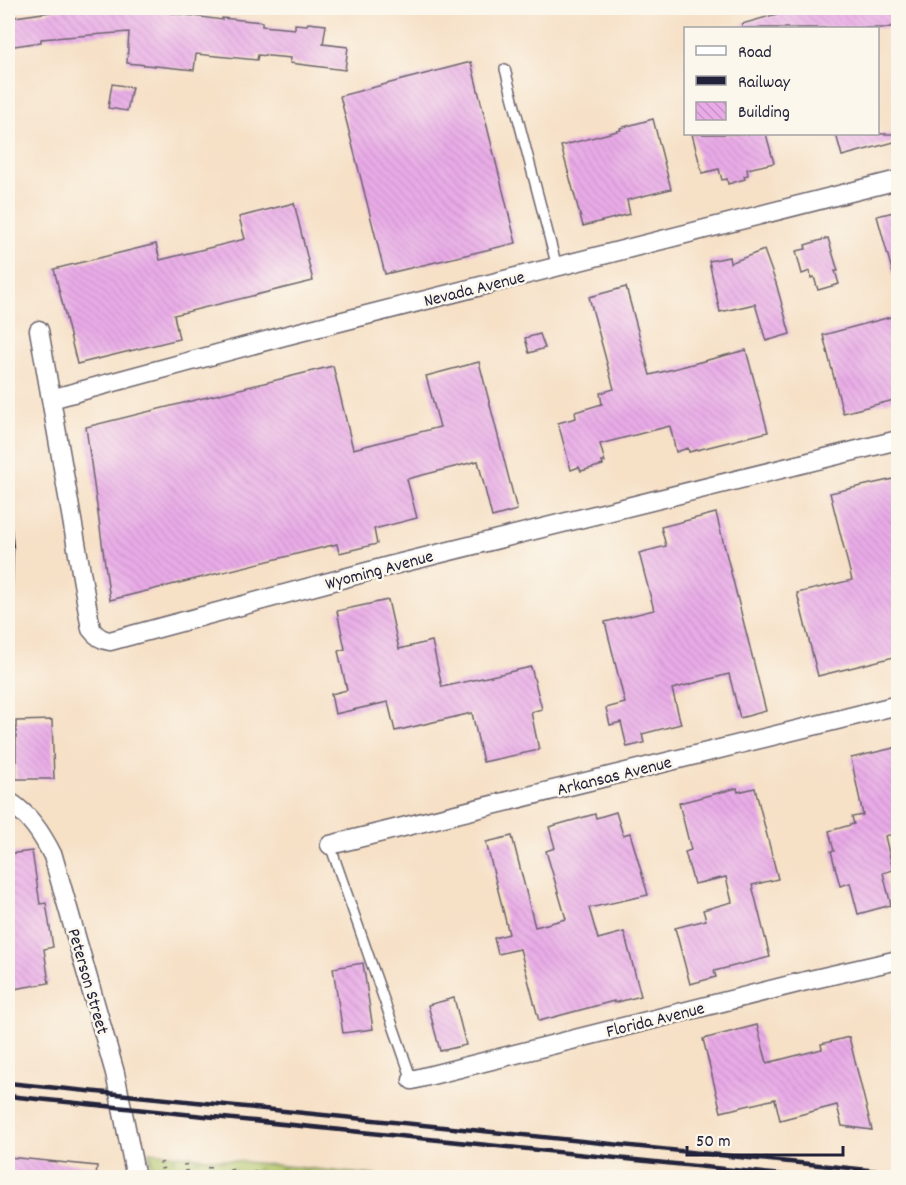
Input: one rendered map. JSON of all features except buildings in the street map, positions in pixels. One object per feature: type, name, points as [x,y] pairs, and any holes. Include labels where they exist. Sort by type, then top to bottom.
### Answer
[{"type":"street","name":"Nevada Avenue","points":[[51,399],[295,333],[898,180]]},
{"type":"street","name":"Wyoming Avenue","points":[[39,330],[91,629],[96,636],[110,641],[389,566],[898,440]]},
{"type":"street","name":"Arkansas Avenue","points":[[330,845],[898,705]]},
{"type":"street","name":"Peterson Street","points":[[8,801],[30,819],[44,838],[53,856],[115,1073],[136,1178]]},
{"type":"street","name":"Florida Avenue","points":[[412,1080],[898,960]]},
{"type":"lane","points":[[505,69],[556,267]]},
{"type":"lane","points":[[330,845],[412,1080]]},
{"type":"path","points":[[161,1162],[164,1178]]},
{"type":"path","points":[[185,1164],[187,1178]]},
{"type":"path","points":[[209,1167],[209,1178]]},
{"type":"path","points":[[231,1169],[233,1178]]},
{"type":"path","points":[[255,1171],[255,1178]]},
{"type":"green space","points":[[149,1152],[391,1177],[153,1177]]},
{"type":"railway","points":[[8,511],[12,548],[8,676]]},
{"type":"railway","points":[[8,1083],[898,1173]]},
{"type":"railway","points":[[8,1096],[812,1178]]}]
